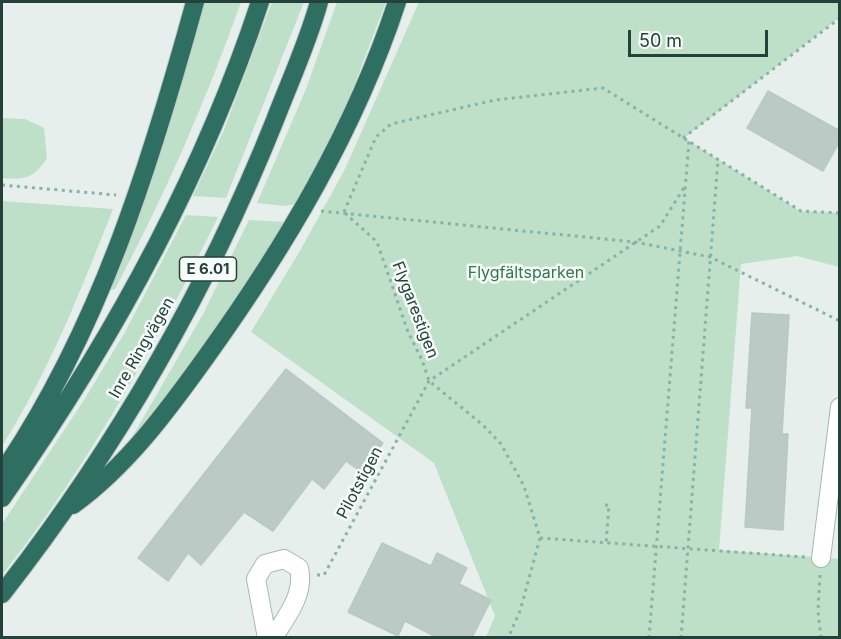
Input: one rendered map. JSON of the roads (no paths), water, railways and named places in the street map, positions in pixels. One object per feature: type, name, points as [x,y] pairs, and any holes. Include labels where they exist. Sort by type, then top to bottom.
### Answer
[{"type":"highway","points":[[2,473],[65,369],[114,257],[148,164],[195,2]]},
{"type":"highway","points":[[2,498],[48,432],[102,344],[155,247],[223,98],[260,2]]},
{"type":"highway","name":"Inre Ringvägen","points":[[2,594],[88,476],[194,296],[264,149],[319,2]]},
{"type":"highway","points":[[57,516],[101,484],[154,425],[269,267],[292,230],[345,129],[397,2]]},
{"type":"street","points":[[821,558],[840,407]]},
{"type":"street","points":[[267,638],[255,585],[257,573],[271,561],[284,559],[296,564],[301,575],[301,589],[273,638]]},
{"type":"park label","name":"Flygfältsparken","points":[[526,273]]}]
